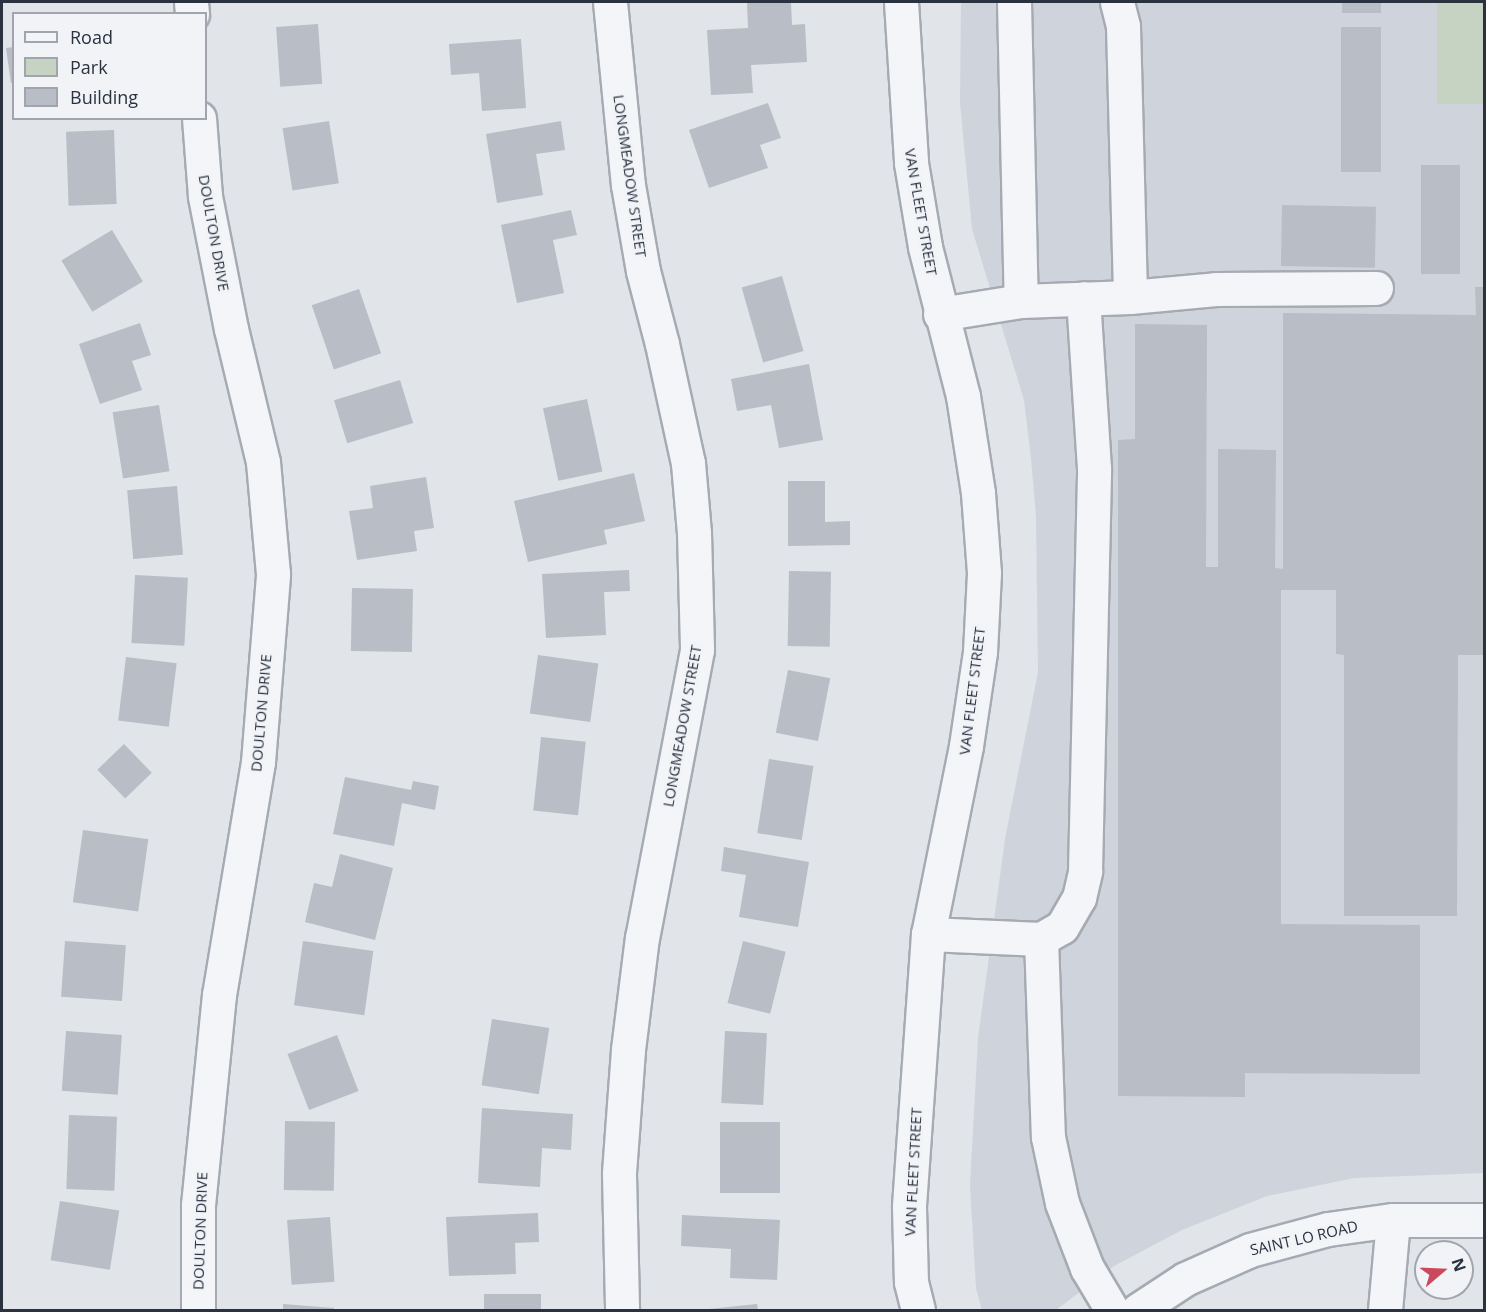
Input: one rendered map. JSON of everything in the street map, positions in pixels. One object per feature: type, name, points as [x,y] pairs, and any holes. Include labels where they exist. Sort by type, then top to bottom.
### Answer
[{"type":"street","name":"LONGMEADOW STREET","points":[[610,2],[630,196],[644,271],[688,463],[694,533],[698,650],[642,937],[628,1050],[619,1174],[622,1311]]},
{"type":"street","name":"VAN FLEET STREET","points":[[901,2],[910,163],[940,314],[963,396],[978,493],[984,573],[980,652],[966,746],[928,934],[909,1208],[911,1282],[918,1311]]},
{"type":"street","points":[[1014,2],[1021,301]]},
{"type":"street","points":[[1117,2],[1123,26],[1130,297]]},
{"type":"street","name":"DOULTON DRIVE","points":[[198,1311],[198,1205],[219,995],[258,762],[273,574],[263,462],[231,330],[205,196],[199,120]]},
{"type":"street","points":[[940,314],[1021,301],[1130,297],[1216,289],[1376,288]]},
{"type":"street","points":[[928,934],[1041,939],[1062,927],[1079,898],[1085,871],[1094,468],[1083,298]]},
{"type":"street","points":[[1041,939],[1048,1137],[1062,1203],[1087,1268],[1112,1311]]},
{"type":"street","points":[[1385,1311],[1393,1220]]},
{"type":"street","name":"SAINT LO ROAD","points":[[1138,1311],[1185,1279],[1250,1250],[1328,1229],[1393,1220],[1485,1220]]},
{"type":"shaded area","points":[[961,2],[1484,2],[1484,1173],[1354,1178],[1267,1196],[1182,1230],[1114,1266],[1056,1310],[982,1310],[976,1288],[970,1185],[978,1038],[1005,839],[1038,672],[1036,517],[1031,458],[1024,400],[972,229],[960,103]]},
{"type":"green space","points":[[1437,2],[1484,2],[1484,104],[1437,104]]},
{"type":"building","points":[[747,2],[791,2],[792,25],[805,24],[807,62],[751,65],[753,93],[711,95],[707,30],[748,28]]},
{"type":"building","points":[[1342,2],[1381,2],[1381,13],[1342,13]]},
{"type":"building","points":[[318,24],[322,84],[280,87],[276,27]]},
{"type":"building","points":[[1341,27],[1381,27],[1381,172],[1341,172]]},
{"type":"building","points":[[521,39],[526,108],[482,111],[479,73],[451,75],[449,44]]},
{"type":"building","points":[[12,47],[12,83],[11,83],[6,48]]},
{"type":"building","points":[[768,103],[781,138],[760,145],[768,168],[709,188],[689,130]]},
{"type":"building","points":[[329,121],[339,183],[292,191],[283,128]]},
{"type":"building","points":[[561,121],[565,150],[536,154],[543,195],[497,203],[486,134]]},
{"type":"building","points":[[114,130],[117,204],[69,206],[66,132]]},
{"type":"building","points":[[1421,165],[1460,165],[1460,274],[1421,274]]},
{"type":"building","points":[[1282,205],[1376,207],[1375,268],[1281,266]]},
{"type":"building","points":[[571,210],[577,235],[553,240],[564,293],[517,303],[501,225]]},
{"type":"building","points":[[112,230],[143,281],[92,312],[61,260]]},
{"type":"building","points":[[782,276],[803,351],[763,363],[742,288]]},
{"type":"building","points":[[1475,287],[1484,287],[1484,655],[1458,655],[1457,916],[1344,916],[1344,655],[1336,654],[1336,590],[1281,590],[1281,924],[1420,925],[1420,1074],[1245,1073],[1245,1097],[1118,1096],[1118,440],[1135,439],[1135,324],[1207,325],[1206,567],[1218,567],[1218,449],[1276,450],[1275,568],[1283,569],[1283,313],[1476,315]]},
{"type":"building","points":[[359,289],[381,353],[334,370],[312,305]]},
{"type":"building","points":[[140,323],[151,355],[132,361],[142,390],[100,404],[79,344]]},
{"type":"building","points":[[809,364],[823,440],[779,448],[771,405],[737,411],[731,379]]},
{"type":"building","points":[[400,380],[413,423],[347,443],[334,400]]},
{"type":"building","points":[[587,399],[602,471],[558,481],[543,408]]},
{"type":"building","points":[[159,405],[169,471],[123,479],[113,412]]},
{"type":"building","points":[[634,473],[645,521],[604,530],[607,544],[528,562],[514,501]]},
{"type":"building","points":[[426,477],[434,528],[414,531],[417,551],[357,560],[349,511],[373,508],[370,486]]},
{"type":"building","points":[[788,481],[825,481],[825,522],[850,521],[850,545],[788,546]]},
{"type":"building","points":[[177,486],[183,555],[133,559],[127,490]]},
{"type":"building","points":[[629,570],[630,591],[604,592],[606,635],[546,638],[542,574]]},
{"type":"building","points":[[789,571],[831,572],[830,647],[788,646]]},
{"type":"building","points":[[135,575],[188,578],[184,646],[131,643]]},
{"type":"building","points":[[352,588],[413,589],[412,652],[351,651]]},
{"type":"building","points":[[538,655],[598,663],[590,722],[530,713]]},
{"type":"building","points":[[126,657],[177,663],[169,727],[118,721]]},
{"type":"building","points":[[788,670],[830,678],[818,741],[776,733]]},
{"type":"building","points":[[541,737],[586,742],[578,815],[533,811]]},
{"type":"building","points":[[124,744],[152,773],[125,798],[97,770]]},
{"type":"building","points":[[769,759],[813,766],[802,840],[757,833]]},
{"type":"building","points":[[345,777],[411,790],[413,781],[439,786],[435,810],[402,803],[394,846],[333,834]]},
{"type":"building","points":[[83,830],[148,839],[138,911],[73,902]]},
{"type":"building","points":[[724,847],[809,862],[798,927],[739,917],[746,875],[721,871]]},
{"type":"building","points":[[340,854],[393,868],[375,940],[305,922],[314,883],[332,887]]},
{"type":"building","points":[[65,941],[126,945],[122,1001],[61,997]]},
{"type":"building","points":[[303,941],[373,951],[364,1015],[294,1005]]},
{"type":"building","points":[[743,941],[786,952],[770,1014],[728,1003]]},
{"type":"building","points":[[492,1019],[549,1028],[539,1094],[482,1085]]},
{"type":"building","points":[[66,1031],[122,1035],[118,1095],[62,1091]]},
{"type":"building","points":[[725,1031],[767,1033],[763,1105],[721,1103]]},
{"type":"building","points":[[337,1035],[359,1091],[309,1110],[288,1054]]},
{"type":"building","points":[[482,1108],[573,1114],[571,1150],[542,1148],[540,1187],[478,1183]]},
{"type":"building","points":[[69,1115],[117,1117],[114,1191],[66,1189]]},
{"type":"building","points":[[285,1121],[335,1122],[334,1191],[284,1190]]},
{"type":"building","points":[[720,1122],[780,1122],[780,1193],[720,1193]]},
{"type":"building","points":[[60,1201],[119,1210],[110,1270],[51,1260]]},
{"type":"building","points":[[538,1213],[539,1242],[515,1243],[516,1274],[449,1276],[446,1217]]},
{"type":"building","points":[[682,1215],[780,1220],[777,1280],[730,1278],[731,1249],[681,1246]]},
{"type":"building","points":[[330,1217],[335,1282],[292,1285],[287,1220]]},
{"type":"building","points":[[484,1294],[541,1294],[541,1310],[484,1310]]},
{"type":"building","points":[[283,1304],[334,1308],[334,1310],[283,1310]]},
{"type":"building","points":[[757,1304],[758,1310],[709,1310],[709,1309]]}]
